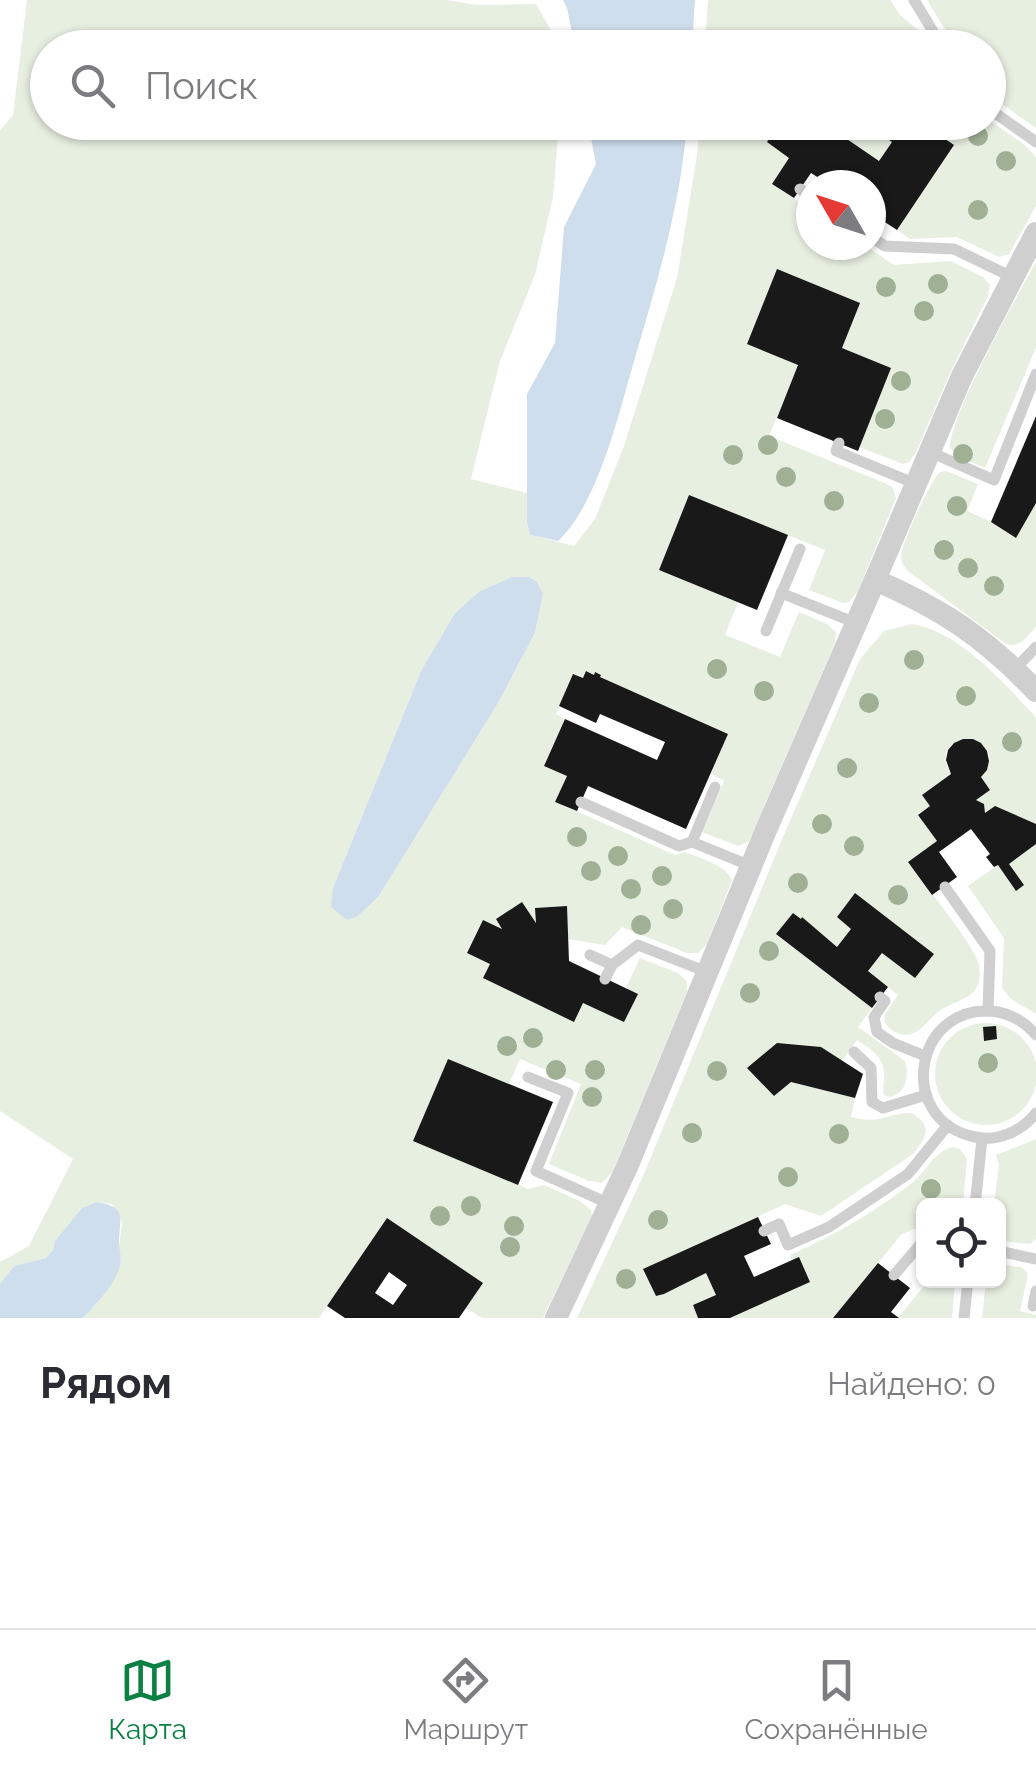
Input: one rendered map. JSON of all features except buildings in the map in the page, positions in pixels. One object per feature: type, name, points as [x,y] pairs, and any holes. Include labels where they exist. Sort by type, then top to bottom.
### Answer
[{"type":"street","points":[[556,1318],[610,1204],[962,376],[1036,233]]},
{"type":"street","points":[[876,580],[964,626],[1036,691]]},
{"type":"lane","points":[[914,0],[932,30]]},
{"type":"lane","points":[[1006,121],[1036,142]]},
{"type":"lane","points":[[886,246],[954,248],[1012,277]]},
{"type":"lane","points":[[930,452],[994,480],[1036,374]]},
{"type":"lane","points":[[839,443],[836,451],[916,484]]},
{"type":"lane","points":[[766,632],[800,548]]},
{"type":"lane","points":[[782,592],[856,623]]},
{"type":"lane","points":[[1014,669],[1036,647]]},
{"type":"lane","points":[[692,842],[715,787]]},
{"type":"lane","points":[[581,802],[679,846],[692,842],[751,866]]},
{"type":"lane","points":[[945,886],[990,951],[988,1010]]},
{"type":"lane","points":[[605,978],[612,965],[638,946],[707,972]]},
{"type":"lane","points":[[590,955],[612,965]]},
{"type":"lane","points":[[880,997],[885,1001],[874,1017],[877,1032],[925,1056]]},
{"type":"lane","points":[[1035,1116],[1016,1131],[1000,1136],[968,1136],[939,1118],[926,1095],[922,1072],[932,1040],[942,1028],[972,1012],[1005,1013],[1036,1035]]},
{"type":"lane","points":[[854,1052],[872,1068],[866,1086],[872,1102],[883,1108],[926,1095]]},
{"type":"lane","points":[[528,1077],[568,1093],[536,1171],[610,1204]]},
{"type":"lane","points":[[764,1230],[779,1224],[788,1245],[830,1226],[908,1174],[948,1126]]},
{"type":"lane","points":[[977,1198],[982,1138]]},
{"type":"lane","points":[[894,1276],[916,1250]]},
{"type":"lane","points":[[1006,1252],[1036,1258]]},
{"type":"lane","points":[[964,1318],[967,1288]]},
{"type":"lane","points":[[1032,1306],[1036,1290]]},
{"type":"shaded area","points":[[27,0],[446,0],[478,5],[536,4],[551,30],[30,30],[30,140],[558,140],[553,197],[535,275],[500,361],[471,479],[527,493],[530,535],[574,546],[595,519],[624,446],[677,278],[698,140],[768,140],[789,158],[772,184],[796,200],[796,260],[886,260],[894,265],[951,261],[983,277],[990,285],[916,452],[903,464],[859,447],[891,368],[842,348],[859,303],[777,270],[747,343],[798,365],[769,436],[887,484],[896,498],[858,591],[843,603],[809,590],[825,550],[690,496],[738,602],[725,635],[780,657],[799,612],[836,632],[835,643],[749,841],[738,846],[702,832],[724,781],[711,774],[728,734],[596,673],[587,671],[583,678],[573,674],[556,714],[565,719],[544,765],[567,776],[556,802],[675,855],[685,852],[712,863],[732,880],[707,944],[698,953],[687,953],[622,927],[605,945],[568,939],[566,906],[536,908],[536,923],[522,902],[496,919],[502,929],[483,920],[467,952],[574,1021],[583,1003],[624,1022],[637,995],[626,988],[640,958],[678,973],[687,982],[687,992],[613,1171],[602,1183],[549,1164],[581,1084],[520,1059],[509,1084],[448,1059],[414,1141],[528,1189],[544,1185],[591,1210],[592,1216],[543,1318],[482,1318],[466,1308],[482,1283],[387,1218],[319,1318],[83,1318],[97,1303],[121,1262],[122,1222],[112,1204],[96,1202],[82,1208],[46,1258],[14,1266],[0,1284],[0,1262],[29,1246],[73,1159],[0,1111],[0,130],[13,115]],"holes":[[[512,577],[543,594],[535,633],[498,703],[379,896],[358,916],[333,888],[421,671],[455,613],[480,591]]]},
{"type":"shaded area","points":[[708,0],[890,0],[918,30],[706,30]]},
{"type":"shaded area","points":[[927,0],[1036,0],[1036,128],[1006,107],[1006,30],[946,30]]},
{"type":"shaded area","points":[[1006,132],[1036,157],[1036,206],[1009,254],[999,257],[957,237],[910,239],[897,230],[954,146],[945,140],[1006,140]]},
{"type":"shaded area","points":[[848,140],[892,142],[879,161]]},
{"type":"shaded area","points":[[1036,262],[1036,348],[985,468],[950,448],[952,433],[986,356]]},
{"type":"shaded area","points":[[940,472],[978,484],[967,511],[1015,538],[1036,503],[1036,627],[1019,643],[1006,644],[903,564],[903,548],[918,512]]},
{"type":"shaded area","points":[[912,624],[930,629],[964,648],[1036,717],[1036,824],[985,813],[984,804],[976,800],[990,790],[981,777],[989,762],[988,751],[969,740],[949,747],[946,758],[951,774],[930,806],[918,815],[937,841],[908,863],[976,956],[978,985],[969,996],[938,1012],[917,1032],[906,1035],[892,1030],[884,1020],[885,1014],[898,995],[868,971],[882,953],[915,978],[933,954],[855,893],[837,917],[851,929],[837,947],[802,918],[777,935],[872,1008],[858,1027],[905,1061],[903,1088],[896,1095],[884,1095],[881,1061],[857,1040],[842,1061],[747,1068],[774,1096],[791,1082],[855,1098],[851,1117],[870,1120],[912,1113],[923,1123],[924,1138],[913,1154],[821,1216],[785,1204],[644,1269],[656,1296],[706,1273],[716,1295],[693,1305],[698,1318],[577,1318],[644,1174],[860,659],[884,631]]},
{"type":"shaded area","points":[[1036,844],[1036,1014],[1011,999],[1002,988],[1004,938],[968,886],[998,865],[1016,890],[1009,864]]},
{"type":"shaded area","points":[[986,1023],[1015,1031],[1029,1045],[1037,1074],[1029,1103],[1015,1117],[986,1125],[957,1117],[943,1103],[935,1074],[943,1045],[957,1031]]},
{"type":"shaded area","points":[[1036,1139],[1036,1239],[1030,1244],[1006,1241],[1006,1198],[995,1198],[999,1164],[996,1155]]},
{"type":"shaded area","points":[[953,1147],[960,1149],[967,1159],[964,1198],[916,1198],[916,1229],[901,1235],[833,1318],[730,1318],[810,1282],[799,1258],[792,1260],[790,1255],[883,1204],[912,1183],[941,1153]]},
{"type":"shaded area","points":[[1006,1265],[1027,1272],[1020,1311],[1036,1318],[982,1318],[985,1288],[1006,1288]]},
{"type":"shaded area","points":[[922,1288],[954,1288],[952,1318],[898,1318]]},
{"type":"water","points":[[563,0],[695,0],[693,30],[572,30]]},
{"type":"water","points":[[591,140],[685,140],[667,243],[614,431],[585,505],[558,541],[530,535],[527,522],[527,394],[555,343],[564,227],[596,164]]},
{"type":"water","points":[[512,577],[529,577],[543,594],[535,633],[498,703],[379,896],[358,916],[347,920],[331,907],[333,888],[421,671],[455,613],[480,591]]},
{"type":"water","points":[[96,1202],[113,1207],[120,1214],[120,1265],[99,1300],[83,1318],[0,1318],[0,1284],[14,1266],[46,1258],[82,1208]]}]
